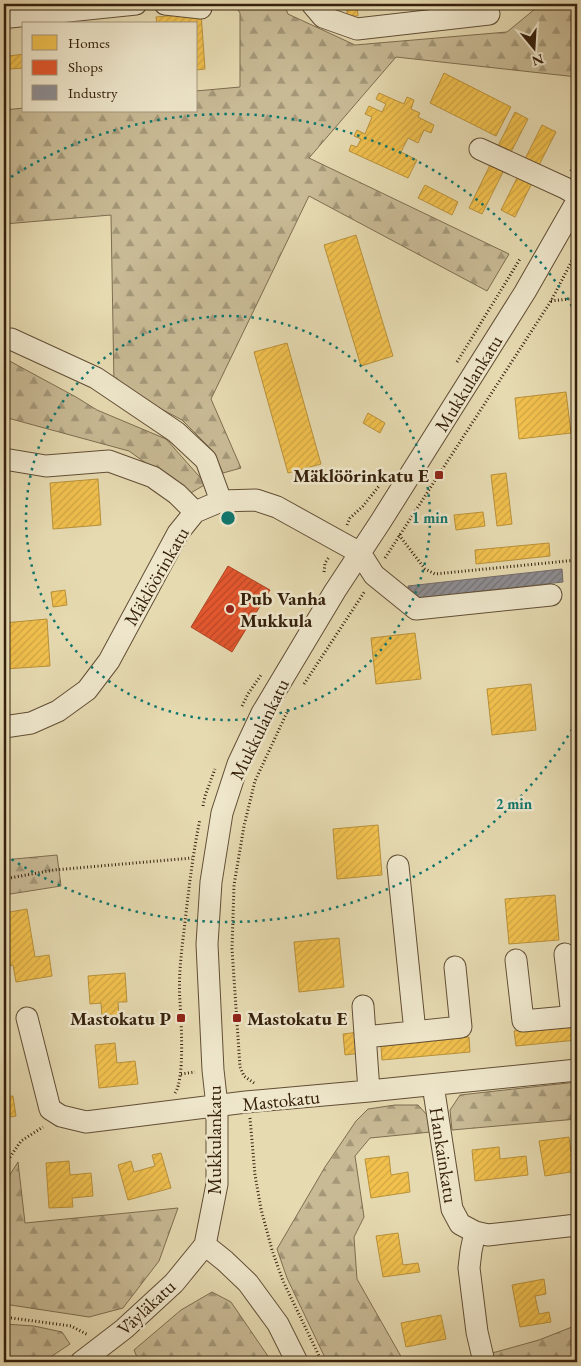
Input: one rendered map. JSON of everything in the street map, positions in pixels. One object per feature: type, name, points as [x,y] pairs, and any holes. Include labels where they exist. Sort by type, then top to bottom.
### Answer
[{"type":"street","points":[[4,15],[10,17],[136,4]]},
{"type":"street","points":[[165,4],[200,8]]},
{"type":"street","points":[[312,4],[323,17],[357,29],[489,14]]},
{"type":"street","points":[[480,149],[577,195]]},
{"type":"street","name":"Mukkulankatu","points":[[205,1245],[217,1184],[217,1106],[213,1070],[207,944],[211,882],[222,813],[238,764],[262,713],[335,591],[382,521],[525,292],[577,201]]},
{"type":"street","points":[[11,339],[96,378],[176,432],[206,460],[221,500]]},
{"type":"street","points":[[4,459],[46,466],[109,460],[153,477],[178,494],[195,512]]},
{"type":"street","name":"Mäklöörinkatu","points":[[4,727],[31,723],[58,711],[87,690],[109,661],[178,533],[195,512],[221,500],[256,500],[277,508],[360,553]]},
{"type":"street","points":[[360,553],[374,575],[416,609],[551,595]]},
{"type":"street","points":[[398,866],[415,1032]]},
{"type":"street","points":[[516,960],[523,1021],[574,1016],[565,954]]},
{"type":"street","points":[[366,1037],[461,1027],[455,967]]},
{"type":"street","points":[[363,1006],[369,1091]]},
{"type":"street","points":[[27,1018],[50,1109],[61,1116]]},
{"type":"street","name":"Mastokatu","points":[[61,1116],[86,1122],[246,1102],[577,1070]]},
{"type":"street","name":"Hankainkatu","points":[[433,1085],[452,1209],[460,1224],[475,1232]]},
{"type":"street","points":[[484,1362],[477,1332],[469,1268],[475,1232],[488,1235],[577,1226]]},
{"type":"street","points":[[205,1245],[248,1283],[278,1324],[297,1362]]},
{"type":"street","name":"Väyläkatu","points":[[82,1362],[124,1329],[166,1289],[205,1245]]},
{"type":"path","points":[[303,684],[551,300],[577,251]]},
{"type":"path","points":[[551,300],[577,298]]},
{"type":"path","points":[[363,506],[400,535],[425,569],[435,574],[577,560]]},
{"type":"path","points":[[240,1067],[232,948],[234,885],[254,781],[293,700]]},
{"type":"path","points":[[4,879],[54,870],[192,858]]},
{"type":"path","points":[[244,1076],[261,1209],[272,1250],[283,1281],[322,1362]]},
{"type":"path","points":[[4,1166],[21,1141],[61,1116]]},
{"type":"path","points":[[4,1317],[71,1326],[90,1336]]},
{"type":"green space","points":[[234,4],[284,4],[288,14],[355,45],[507,32],[541,4],[577,4],[577,77],[396,57],[309,158],[509,254],[487,291],[309,196],[211,399],[241,468],[223,473],[213,451],[182,420],[114,384],[111,215],[4,224],[4,110],[22,108],[22,112],[198,112],[198,91],[240,87],[240,13]]},
{"type":"green space","points":[[4,358],[97,410],[166,439],[206,484],[189,494],[129,451],[4,417]]},
{"type":"green space","points":[[57,855],[61,886],[4,895],[4,860]]},
{"type":"green space","points":[[577,1082],[577,1119],[452,1130],[450,1110],[460,1095]]},
{"type":"green space","points":[[395,1105],[418,1105],[428,1116],[431,1132],[370,1138],[355,1156],[364,1217],[354,1237],[357,1279],[403,1360],[412,1362],[327,1362],[287,1278],[277,1249],[325,1167],[356,1121],[368,1109]]},
{"type":"green space","points":[[18,1162],[25,1223],[178,1208],[159,1261],[123,1308],[89,1317],[4,1304],[4,1184]]},
{"type":"green space","points":[[212,1292],[231,1302],[272,1362],[139,1362],[134,1350],[181,1310]]},
{"type":"green space","points":[[4,1324],[34,1326],[62,1332],[70,1344],[43,1362],[4,1362]]},
{"type":"green space","points":[[577,1325],[577,1362],[437,1362],[496,1352],[539,1340]]},
{"type":"building: Homes","points":[[347,4],[357,4],[358,16],[347,16]]},
{"type":"building: Homes","points":[[201,13],[205,69],[198,70],[198,22],[157,22],[156,17]]},
{"type":"building: Homes","points":[[22,54],[22,68],[10,69],[9,56]]},
{"type":"building: Homes","points":[[444,73],[511,107],[496,136],[430,103]]},
{"type":"building: Homes","points":[[379,93],[404,104],[407,97],[414,100],[411,109],[420,113],[418,117],[434,125],[431,133],[424,130],[418,143],[408,138],[401,152],[417,160],[408,178],[349,151],[351,145],[357,147],[361,139],[354,136],[357,130],[365,134],[372,117],[365,114],[369,106],[382,112],[386,104],[376,99]]},
{"type":"building: Homes","points":[[515,112],[528,119],[511,152],[498,146]]},
{"type":"building: Homes","points":[[542,125],[556,132],[539,165],[525,159]]},
{"type":"building: Homes","points":[[491,163],[504,170],[482,214],[469,208]]},
{"type":"building: Homes","points":[[518,176],[532,183],[515,217],[501,210]]},
{"type":"building: Homes","points":[[425,185],[458,202],[452,215],[418,198]]},
{"type":"building: Homes","points":[[356,235],[393,356],[361,366],[324,245]]},
{"type":"building: Homes","points":[[287,343],[321,464],[288,473],[254,352]]},
{"type":"building: Homes","points":[[566,392],[571,433],[519,439],[515,398]]},
{"type":"building: Homes","points":[[368,413],[385,423],[380,433],[363,423]]},
{"type":"building: Homes","points":[[506,473],[512,524],[497,526],[491,475]]},
{"type":"building: Homes","points":[[98,479],[101,525],[53,529],[50,483]]},
{"type":"building: Homes","points":[[483,512],[485,526],[456,530],[454,515]]},
{"type":"building: Homes","points":[[549,543],[550,556],[476,564],[475,550]]},
{"type":"building: Homes","points":[[65,590],[67,605],[53,607],[51,592]]},
{"type":"building: Homes","points":[[47,619],[50,666],[4,669],[4,623]]},
{"type":"building: Homes","points":[[415,633],[421,679],[376,684],[371,638]]},
{"type":"building: Homes","points":[[531,684],[536,730],[492,735],[487,689]]},
{"type":"building: Homes","points":[[378,825],[382,875],[337,879],[333,829]]},
{"type":"building: Homes","points":[[555,895],[559,940],[509,944],[505,899]]},
{"type":"building: Homes","points":[[27,909],[35,957],[49,955],[52,976],[16,982],[13,965],[4,967],[4,913]]},
{"type":"building: Homes","points":[[339,938],[344,987],[299,992],[294,942]]},
{"type":"building: Homes","points":[[125,973],[127,1002],[118,1002],[119,1016],[102,1017],[101,1003],[90,1004],[88,976]]},
{"type":"building: Homes","points":[[577,1025],[577,1040],[516,1046],[514,1031]]},
{"type":"building: Homes","points":[[359,1032],[361,1053],[345,1055],[343,1034]]},
{"type":"building: Homes","points":[[469,1037],[470,1052],[382,1060],[381,1046]]},
{"type":"building: Homes","points":[[115,1043],[117,1063],[135,1061],[138,1084],[99,1088],[95,1045]]},
{"type":"building: Homes","points":[[13,1096],[16,1116],[4,1118],[4,1097]]},
{"type":"building: Homes","points":[[569,1137],[571,1152],[577,1151],[577,1171],[545,1176],[539,1141]]},
{"type":"building: Homes","points":[[499,1147],[500,1159],[526,1156],[528,1175],[475,1181],[472,1150]]},
{"type":"building: Homes","points":[[161,1153],[171,1188],[128,1200],[118,1165],[131,1161],[134,1172],[155,1166],[152,1155]]},
{"type":"building: Homes","points":[[389,1156],[391,1175],[408,1172],[410,1192],[371,1198],[365,1159]]},
{"type":"building: Homes","points":[[69,1161],[70,1175],[91,1173],[93,1196],[72,1198],[73,1207],[49,1208],[46,1163]]},
{"type":"building: Homes","points":[[398,1233],[403,1265],[418,1263],[420,1272],[383,1277],[376,1236]]},
{"type":"building: Homes","points":[[544,1279],[546,1294],[535,1296],[539,1314],[549,1312],[551,1322],[520,1327],[512,1285]]},
{"type":"building: Homes","points":[[441,1315],[446,1339],[406,1347],[401,1323]]},
{"type":"building: Shops","name":"Pub Vanha Mukkula","points":[[228,566],[270,590],[232,652],[191,627]]},
{"type":"building: Industry","points":[[562,569],[563,582],[410,599],[408,586]]},
{"type":"place","name":"Mäklöörinkatu E","points":[[439,475]]},
{"type":"place","name":"Pub Vanha Mukkula","points":[[230,609]]},
{"type":"place","name":"Mastokatu P","points":[[181,1018]]},
{"type":"place","name":"Mastokatu E","points":[[237,1018]]}]
